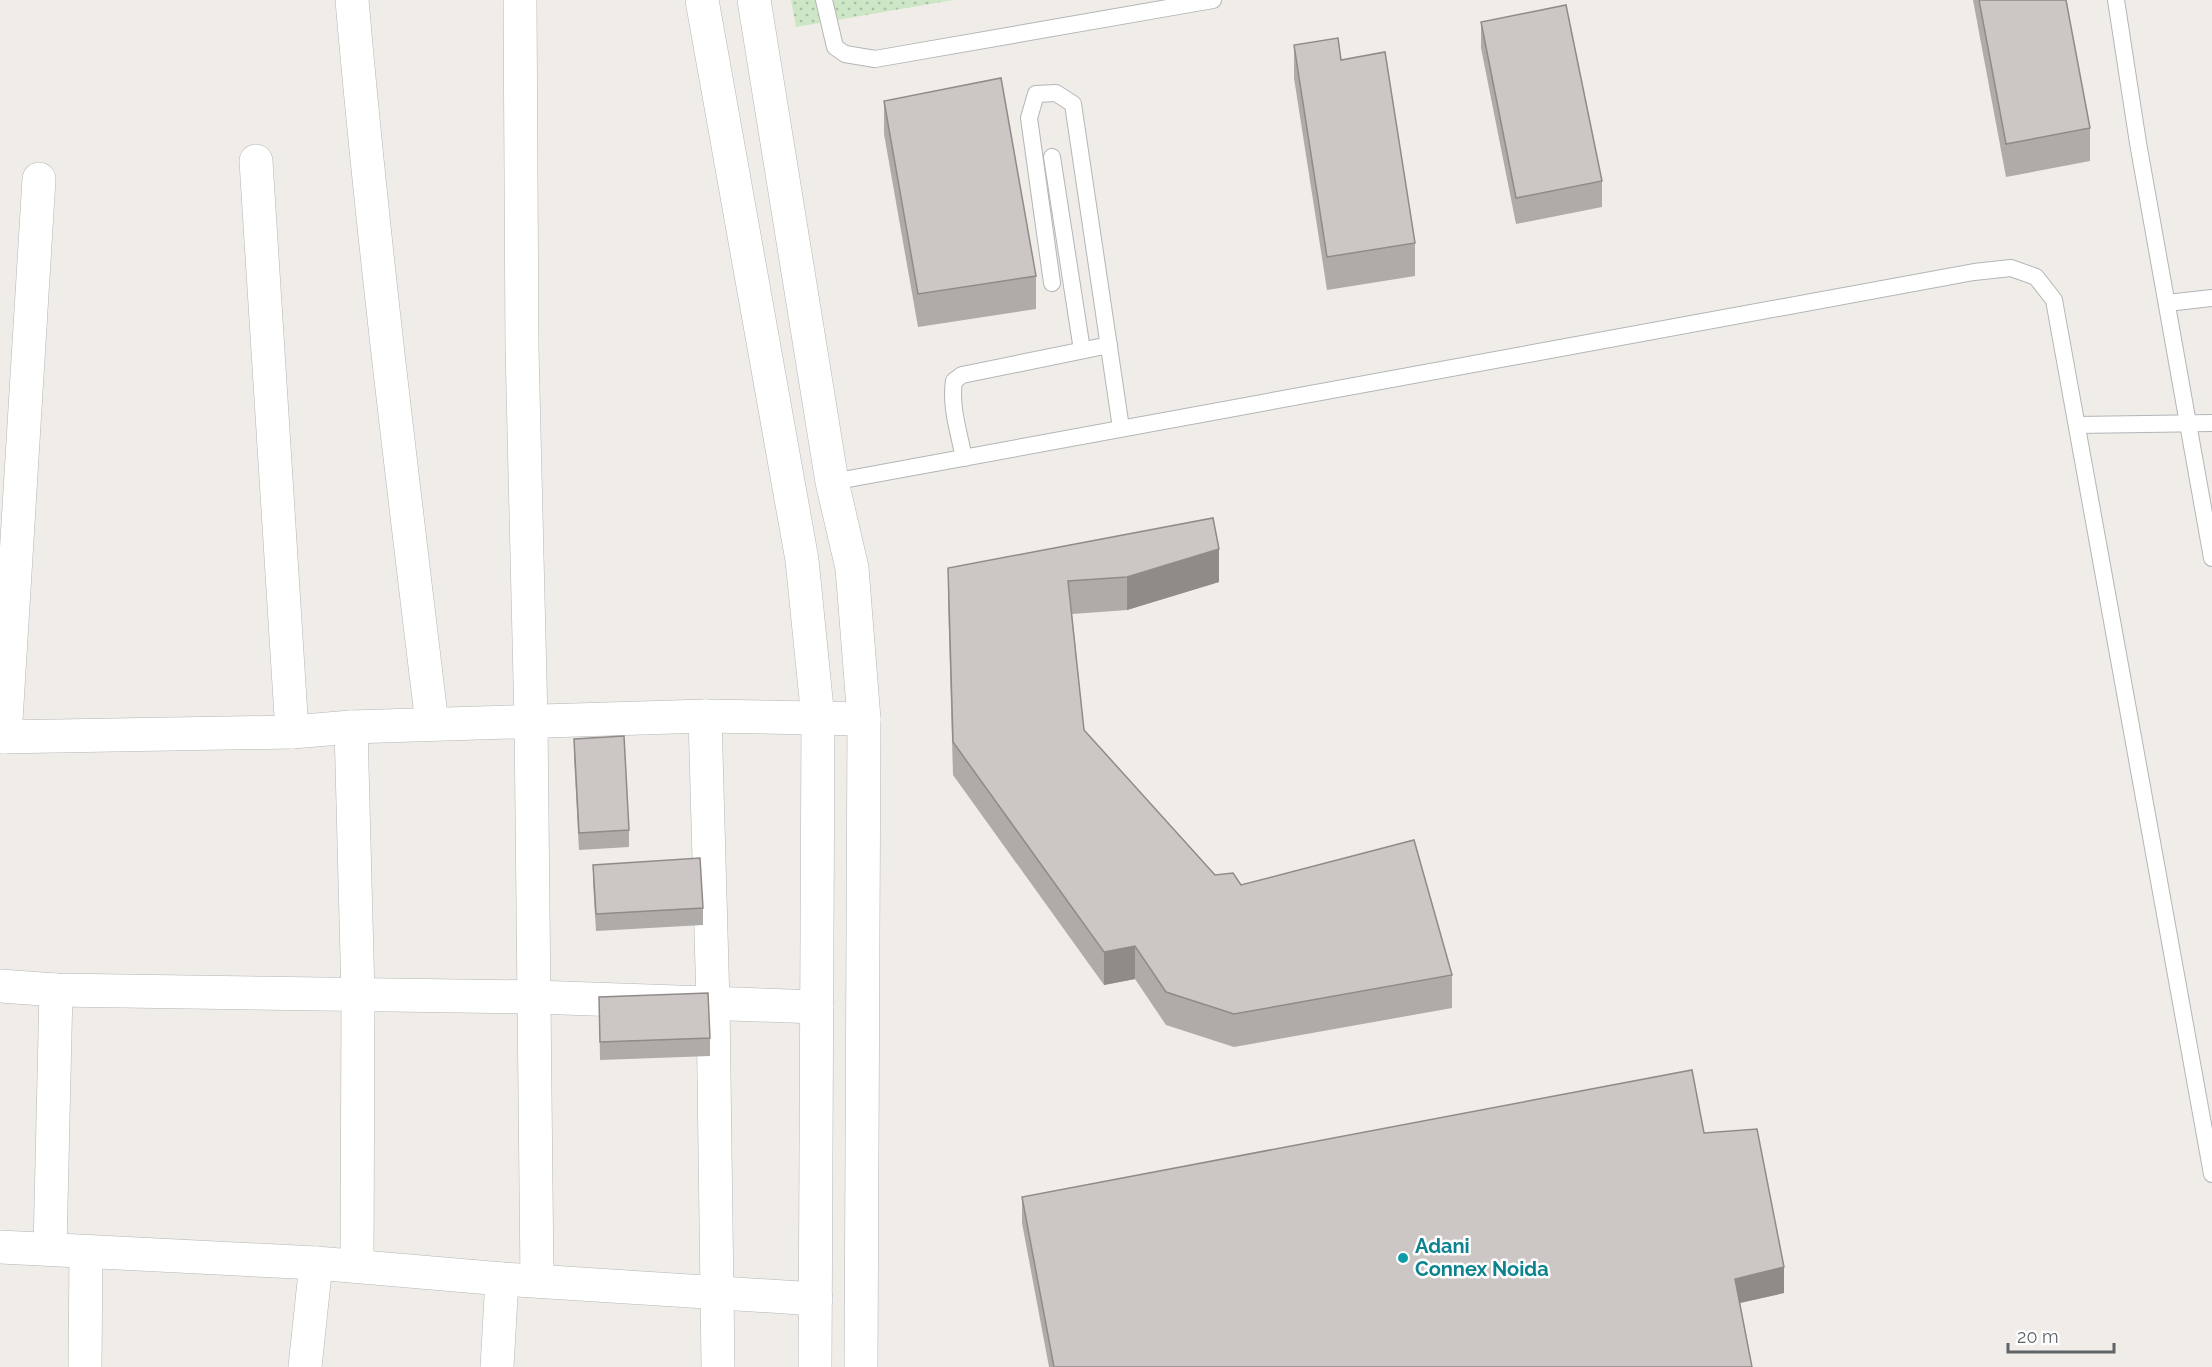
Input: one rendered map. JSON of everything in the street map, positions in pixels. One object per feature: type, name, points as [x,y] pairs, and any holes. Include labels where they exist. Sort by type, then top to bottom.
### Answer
[{"type":"street","points":[[352,0],[385,337],[432,724]]},
{"type":"street","points":[[520,0],[522,348],[531,722],[537,1280]]},
{"type":"street","points":[[702,0],[802,560],[818,719],[815,1367]]},
{"type":"street","points":[[754,0],[832,482],[852,568],[864,718],[861,1367]]},
{"type":"street","points":[[256,161],[292,732]]},
{"type":"street","points":[[39,179],[3,737],[292,732],[351,727],[705,716],[864,718]]},
{"type":"street","points":[[705,716],[713,1004],[718,1367]]},
{"type":"street","points":[[351,727],[358,996],[357,1266]]},
{"type":"street","points":[[0,986],[56,990],[535,997],[817,1007]]},
{"type":"street","points":[[50,1250],[56,990]]},
{"type":"street","points":[[0,1247],[316,1263],[502,1279],[816,1299]]},
{"type":"street","points":[[85,1367],[86,1252]]},
{"type":"street","points":[[305,1367],[316,1263]]},
{"type":"street","points":[[497,1367],[502,1279]]},
{"type":"lane","points":[[824,0],[835,46],[845,54],[875,59],[1213,0]]},
{"type":"lane","points":[[2116,0],[2138,143],[2212,558]]},
{"type":"lane","points":[[1052,283],[1029,117],[1036,94],[1056,93],[1072,104],[1121,428]]},
{"type":"lane","points":[[1052,158],[1082,350]]},
{"type":"lane","points":[[832,482],[1974,272],[2011,268],[2036,277],[2055,300],[2212,1174]]},
{"type":"lane","points":[[2167,303],[2212,298]]},
{"type":"lane","points":[[964,458],[956,422],[952,390],[954,381],[962,375],[1109,345]]},
{"type":"lane","points":[[2077,425],[2212,423]]},
{"type":"green space","points":[[791,0],[953,0],[796,27]]},
{"type":"building","points":[[1979,0],[2066,0],[2090,128],[2006,144]]},
{"type":"building","points":[[1566,5],[1602,181],[1516,198],[1481,22]]},
{"type":"building","points":[[1338,38],[1341,60],[1385,52],[1415,243],[1327,257],[1294,45]]},
{"type":"building","points":[[1001,78],[1036,276],[918,294],[884,101]]},
{"type":"building","points":[[1213,518],[1219,549],[1127,577],[1068,581],[1084,730],[1215,875],[1233,873],[1241,885],[1414,840],[1452,975],[1234,1014],[1166,992],[1135,946],[1104,952],[953,742],[948,568]]},
{"type":"building","points":[[624,736],[629,830],[579,833],[574,739]]},
{"type":"building","points":[[700,858],[703,908],[596,914],[593,865]]},
{"type":"building","points":[[708,993],[710,1038],[600,1042],[599,997]]},
{"type":"building","name":"Adani Connex Noida","points":[[1692,1070],[1704,1133],[1757,1129],[1784,1267],[1735,1279],[1752,1367],[1054,1367],[1022,1197]]},
{"type":"place","name":"Adani Connex Noida","points":[[1403,1258]]}]
